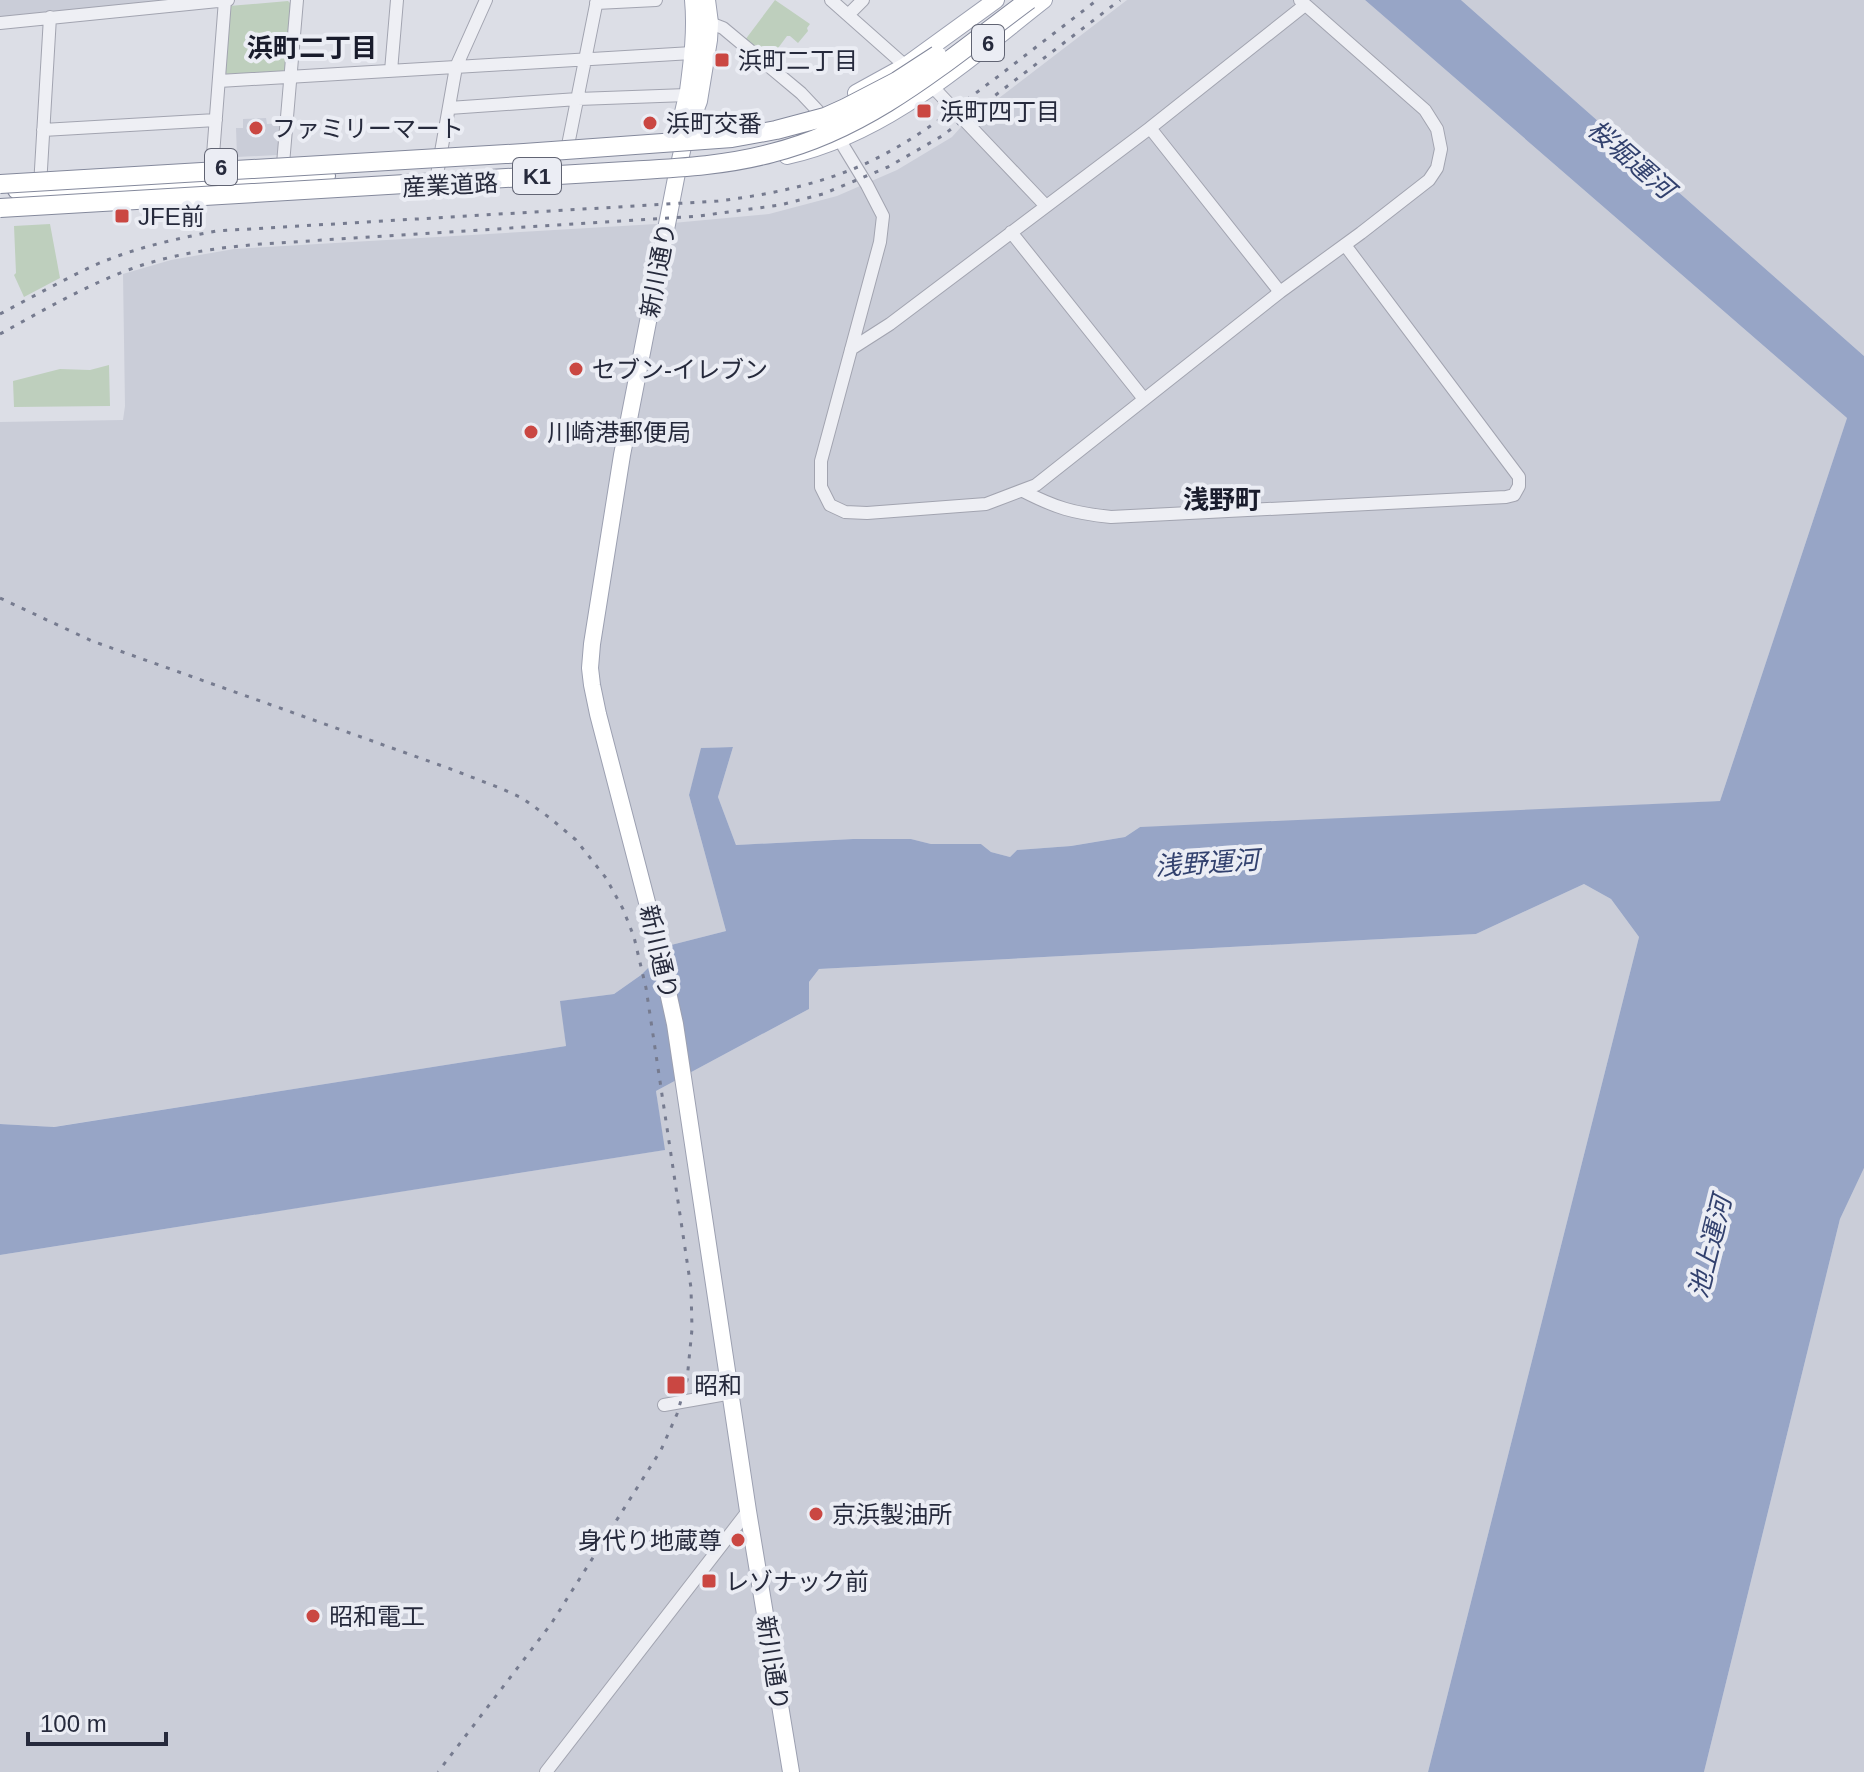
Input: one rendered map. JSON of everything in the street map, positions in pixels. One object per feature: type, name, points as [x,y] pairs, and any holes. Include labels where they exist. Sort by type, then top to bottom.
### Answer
[{"type":"highway","name":"K1","points":[[1,188],[633,146],[755,135],[825,117],[870,96],[937,55],[1010,0]]},
{"type":"highway","name":"K1","points":[[0,209],[626,171],[747,159],[802,145],[877,111],[1029,0]]},
{"type":"highway","points":[[225,198],[327,178],[576,157],[633,146]]},
{"type":"highway","points":[[1,188],[72,192],[158,189],[525,167],[626,171]]},
{"type":"main road","name":"新川通り","points":[[685,138],[681,122],[695,29],[692,0]]},
{"type":"main road","name":"新川通り","points":[[707,0],[709,40],[699,101],[685,138],[677,173],[624,443],[590,668],[675,1024],[748,1511],[791,1772]]},
{"type":"main road","name":"産業道路","points":[[0,209],[677,173],[748,164],[808,151],[883,118],[933,86],[1044,0]]},
{"type":"main road","name":"産業道路","points":[[1,188],[212,168],[685,138],[746,131],[818,111],[841,101],[905,66],[985,3]]},
{"type":"street","points":[[0,23],[226,0],[212,168]]},
{"type":"street","points":[[283,164],[297,0]]},
{"type":"street","points":[[391,71],[397,0]]},
{"type":"street","points":[[435,186],[456,67],[486,0]]},
{"type":"street","points":[[568,145],[596,2],[656,0]]},
{"type":"street","points":[[831,0],[905,66],[933,86],[1045,205]]},
{"type":"street","points":[[848,15],[863,0]]},
{"type":"street","points":[[710,23],[723,28],[818,111],[839,139],[883,216],[880,242],[851,349],[821,461],[821,487],[830,505],[845,512],[986,504],[1036,485],[1280,292],[1429,180],[1437,168],[1441,149],[1437,129],[1425,110],[1303,2],[1150,128],[890,324],[851,349]]},
{"type":"street","points":[[40,186],[50,17]]},
{"type":"street","points":[[219,81],[692,53]]},
{"type":"street","points":[[449,108],[687,95]]},
{"type":"street","points":[[43,130],[216,120]]},
{"type":"street","points":[[1150,128],[1280,292]]},
{"type":"street","points":[[1011,232],[1144,399]]},
{"type":"street","points":[[1023,491],[1047,504],[1074,513],[1111,517],[1514,495],[1519,486],[1519,477],[1345,245]]},
{"type":"street","points":[[664,1405],[732,1393]]},
{"type":"street","points":[[546,1772],[748,1511]]},
{"type":"shaded area","points":[[0,0],[186,0],[0,18]]},
{"type":"shaded area","points":[[1127,0],[1365,0],[1847,418],[1720,801],[1251,825],[1140,827],[1125,837],[1071,846],[1017,850],[1010,857],[991,852],[981,844],[931,844],[911,839],[736,845],[718,797],[733,747],[702,748],[689,795],[726,931],[671,945],[641,975],[614,994],[561,1001],[566,1046],[53,1127],[0,1124],[0,422],[123,420],[123,274],[171,260],[234,249],[673,223],[769,214],[837,196],[897,170],[952,137]]},
{"type":"shaded area","points":[[1461,0],[1864,0],[1864,356]]},
{"type":"shaded area","points":[[266,118],[267,124],[283,123],[281,149],[278,149],[277,155],[237,157],[236,128],[243,128],[243,119]]},
{"type":"shaded area","points":[[1584,884],[1611,899],[1639,937],[1428,1772],[0,1772],[0,1255],[664,1150],[656,1091],[809,1009],[809,982],[819,969],[1476,934]]},
{"type":"shaded area","points":[[1864,1168],[1864,1772],[1704,1772],[1840,1219]]},
{"type":"green space","points":[[775,0],[810,24],[798,43],[787,36],[770,59],[745,40]]},
{"type":"green space","points":[[288,1],[291,4],[286,68],[283,71],[227,74],[223,69],[229,6]]},
{"type":"green space","points":[[50,224],[60,278],[24,297],[14,275],[14,226]]},
{"type":"green space","points":[[109,365],[110,406],[14,407],[13,381],[60,369],[90,370]]},
{"type":"water","points":[[1365,0],[1461,0],[1864,356],[1864,1168],[1840,1219],[1704,1772],[1428,1772],[1639,937],[1611,899],[1584,884],[1476,934],[819,969],[809,982],[809,1009],[656,1091],[665,1150],[0,1255],[0,1124],[54,1127],[566,1046],[560,1001],[614,994],[641,975],[671,945],[726,931],[689,795],[701,748],[733,747],[718,797],[736,845],[911,839],[931,844],[981,844],[991,852],[1010,857],[1017,850],[1071,846],[1125,837],[1140,827],[1720,801],[1847,418]]},
{"type":"railway","points":[[0,314],[110,259],[216,231],[718,201],[803,186],[844,173],[914,137],[1097,0]]},
{"type":"railway","points":[[0,334],[111,277],[144,264],[193,252],[261,244],[699,216],[780,205],[823,194],[888,167],[942,136],[1120,0]]},
{"type":"railway","points":[[0,598],[92,641],[448,768],[522,798],[576,840],[606,878],[634,937],[646,988],[691,1288],[692,1329],[687,1380],[677,1414],[661,1450],[551,1624],[438,1772]]},
{"type":"place","name":"浜町二丁目","points":[[722,60]]},
{"type":"place","name":"浜町四丁目","points":[[924,111]]},
{"type":"place","name":"浜町交番","points":[[650,123]]},
{"type":"place","name":"ファミリーマート","points":[[256,128]]},
{"type":"place","name":"JFE前","points":[[122,216]]},
{"type":"place","name":"セブン-イレブン","points":[[576,369]]},
{"type":"place","name":"川崎港郵便局","points":[[531,432]]},
{"type":"place","name":"昭和","points":[[676,1385]]},
{"type":"place","name":"京浜製油所","points":[[816,1514]]},
{"type":"place","name":"身代り地蔵尊","points":[[738,1540]]},
{"type":"place","name":"レゾナック前","points":[[709,1581]]},
{"type":"place","name":"昭和電工","points":[[313,1616]]},
{"type":"district","name":"浜町二丁目","points":[[312,48]]},
{"type":"district","name":"浅野町","points":[[1222,500]]},
{"type":"water label","name":"桜堀運河","points":[[1631,159]]},
{"type":"water label","name":"浅野運河","points":[[1207,863]]},
{"type":"water label","name":"池上運河","points":[[1710,1247]]}]
